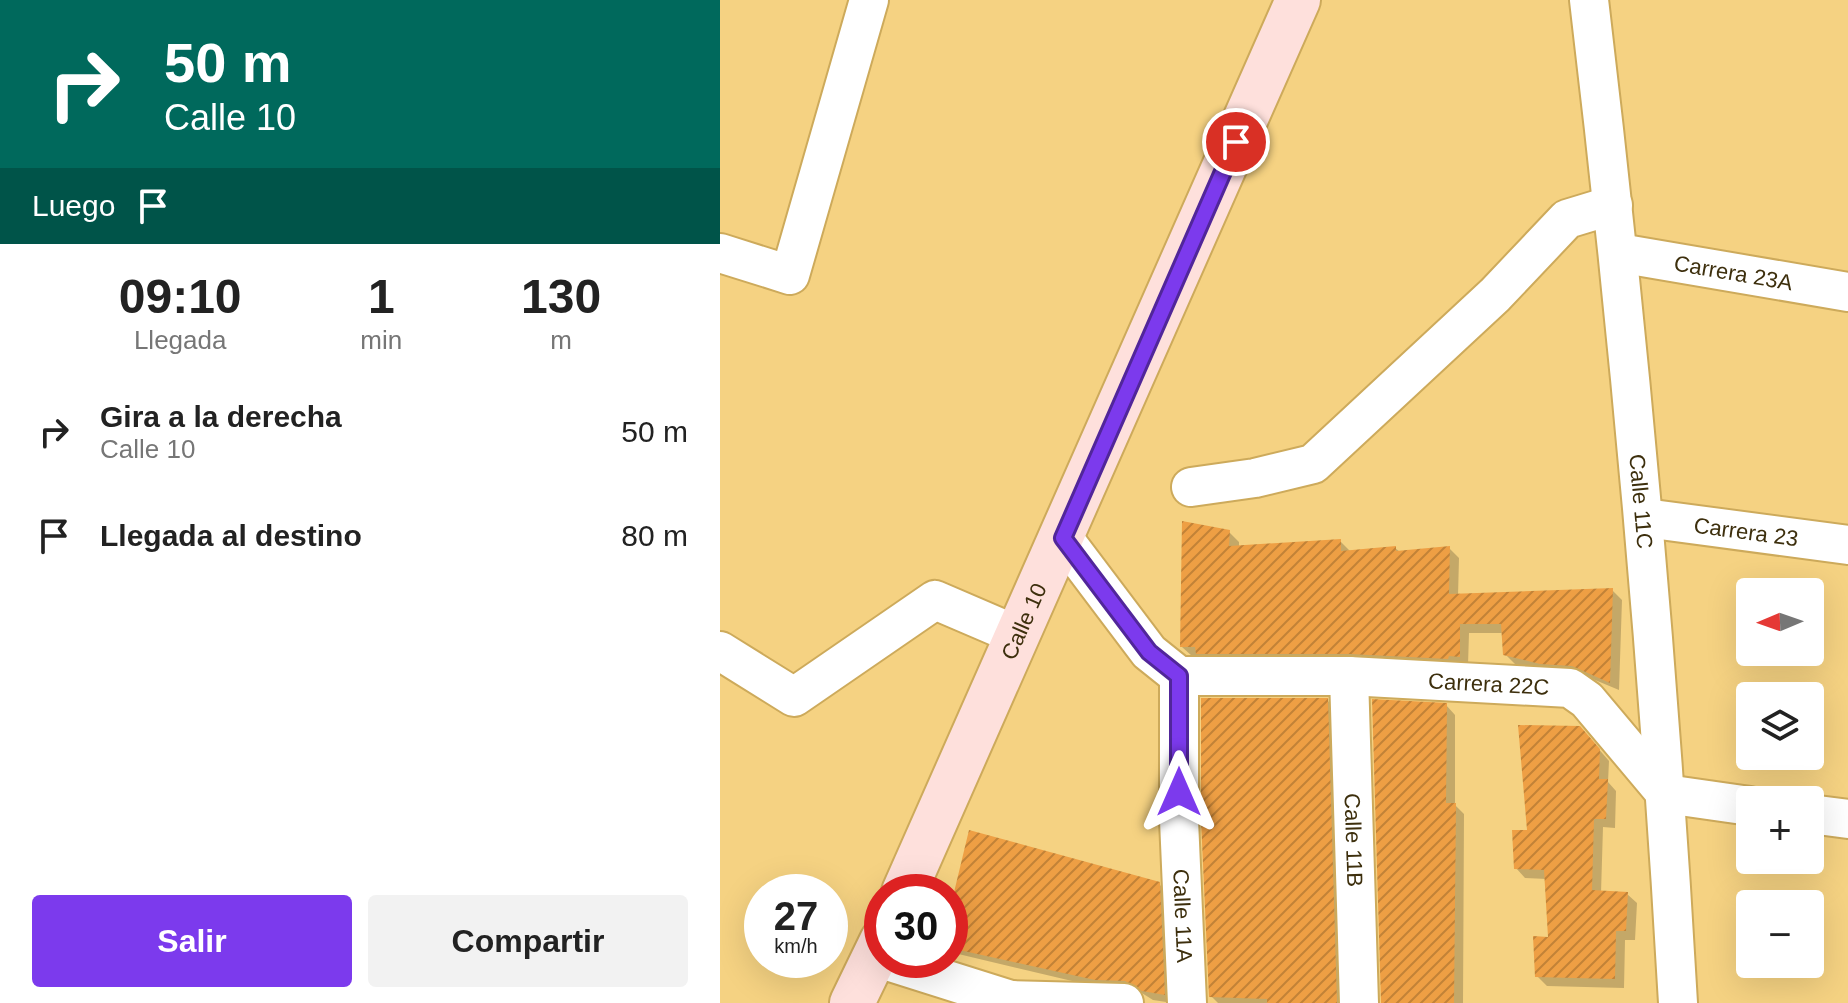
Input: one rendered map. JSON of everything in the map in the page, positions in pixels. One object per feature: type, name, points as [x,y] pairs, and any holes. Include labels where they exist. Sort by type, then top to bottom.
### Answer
[{"type":"main road","name":"Calle 10","points":[[912,874],[1298,0]]},
{"type":"main road","points":[[852,1003],[867,978]]},
{"type":"street","points":[[720,253],[790,275],[869,0]]},
{"type":"street","name":"Calle 11C","points":[[1589,0],[1619,253],[1645,518],[1678,1003]]},
{"type":"street","points":[[1191,487],[1255,478],[1313,464],[1495,295],[1567,219],[1613,205]]},
{"type":"street","name":"Carrera 23A","points":[[1619,253],[1848,292]]},
{"type":"street","name":"Carrera 23","points":[[1645,518],[1848,545]]},
{"type":"street","points":[[1063,538],[1149,652],[1179,676]]},
{"type":"street","points":[[720,651],[794,697],[935,600],[1019,636]]},
{"type":"street","name":"Carrera 22C","points":[[1179,676],[1349,676],[1570,688],[1587,700],[1666,794]]},
{"type":"street","name":"Calle 11A","points":[[1179,676],[1179,820],[1187,1003]]},
{"type":"street","name":"Calle 11B","points":[[1349,676],[1359,1003]]},
{"type":"street","points":[[1666,794],[1736,804]]},
{"type":"street","points":[[1824,816],[1848,819]]},
{"type":"street","points":[[946,978],[1011,1002],[1124,1003]]},
{"type":"building","points":[[1182,521],[1230,530],[1229,546],[1341,539],[1341,551],[1396,546],[1396,551],[1450,546],[1449,594],[1613,588],[1610,683],[1572,666],[1540,664],[1503,655],[1501,624],[1460,624],[1460,657],[1449,656],[1448,659],[1350,654],[1196,654],[1195,647],[1180,647]]},
{"type":"building","points":[[1201,698],[1328,698],[1337,1003],[1267,1003],[1267,999],[1209,997],[1201,820]]},
{"type":"building","points":[[1372,699],[1447,703],[1446,803],[1456,803],[1454,1003],[1381,1003]]},
{"type":"building","points":[[1518,725],[1580,726],[1600,749],[1599,779],[1608,779],[1606,819],[1594,819],[1592,890],[1628,892],[1626,931],[1616,931],[1615,979],[1535,977],[1533,936],[1548,937],[1544,870],[1514,869],[1512,830],[1527,830]]},
{"type":"building","points":[[969,830],[1160,882],[1165,995],[1142,991],[1125,981],[1095,980],[968,952],[968,874],[958,874]]},
{"type":"route","points":[[1179,792],[1179,676],[1149,652],[1063,538],[1236,142]]}]
